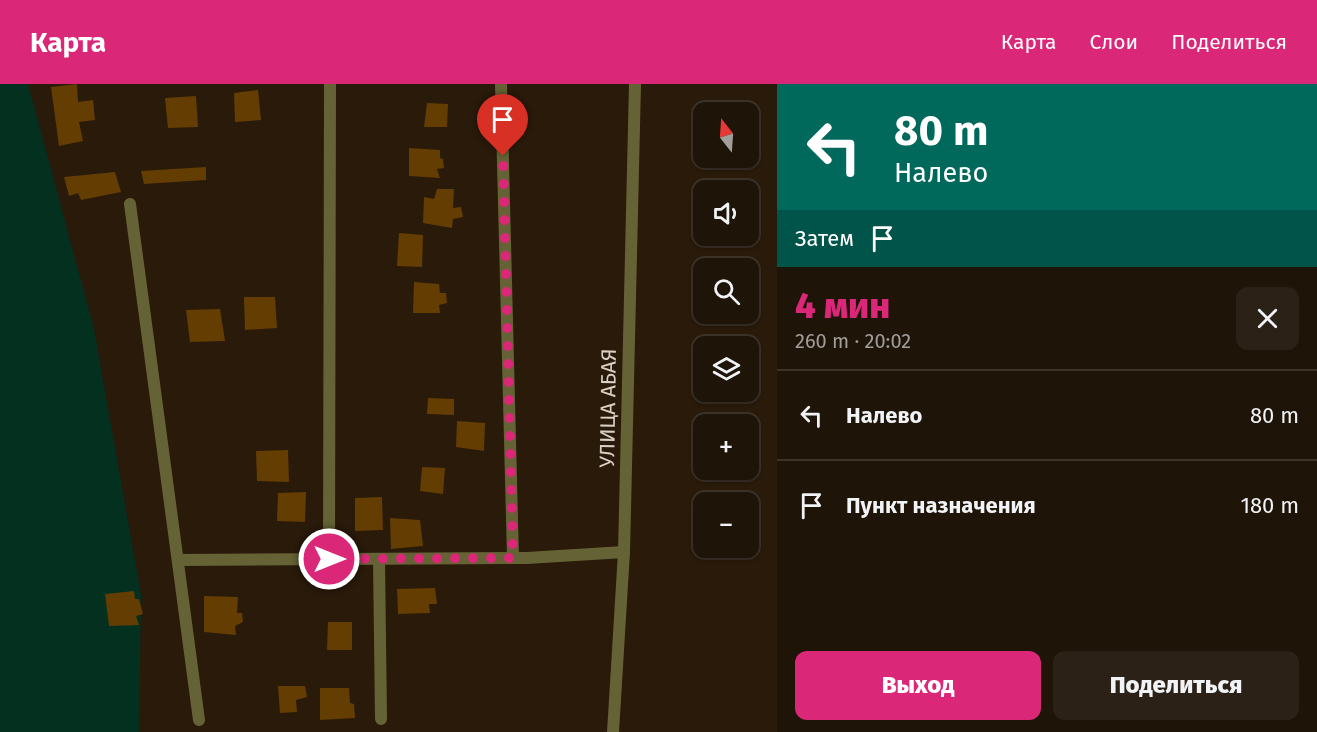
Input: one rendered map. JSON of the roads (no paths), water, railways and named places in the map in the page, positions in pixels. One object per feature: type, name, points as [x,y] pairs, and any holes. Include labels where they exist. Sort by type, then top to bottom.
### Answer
[{"type":"street","points":[[329,559],[330,84]]},
{"type":"street","points":[[501,84],[513,558]]},
{"type":"street","name":"УЛИЦА АБАЯ","points":[[613,732],[624,552],[635,84]]},
{"type":"street","points":[[130,204],[199,720]]},
{"type":"street","points":[[178,560],[513,558],[624,552]]},
{"type":"street","points":[[379,559],[381,719]]}]
